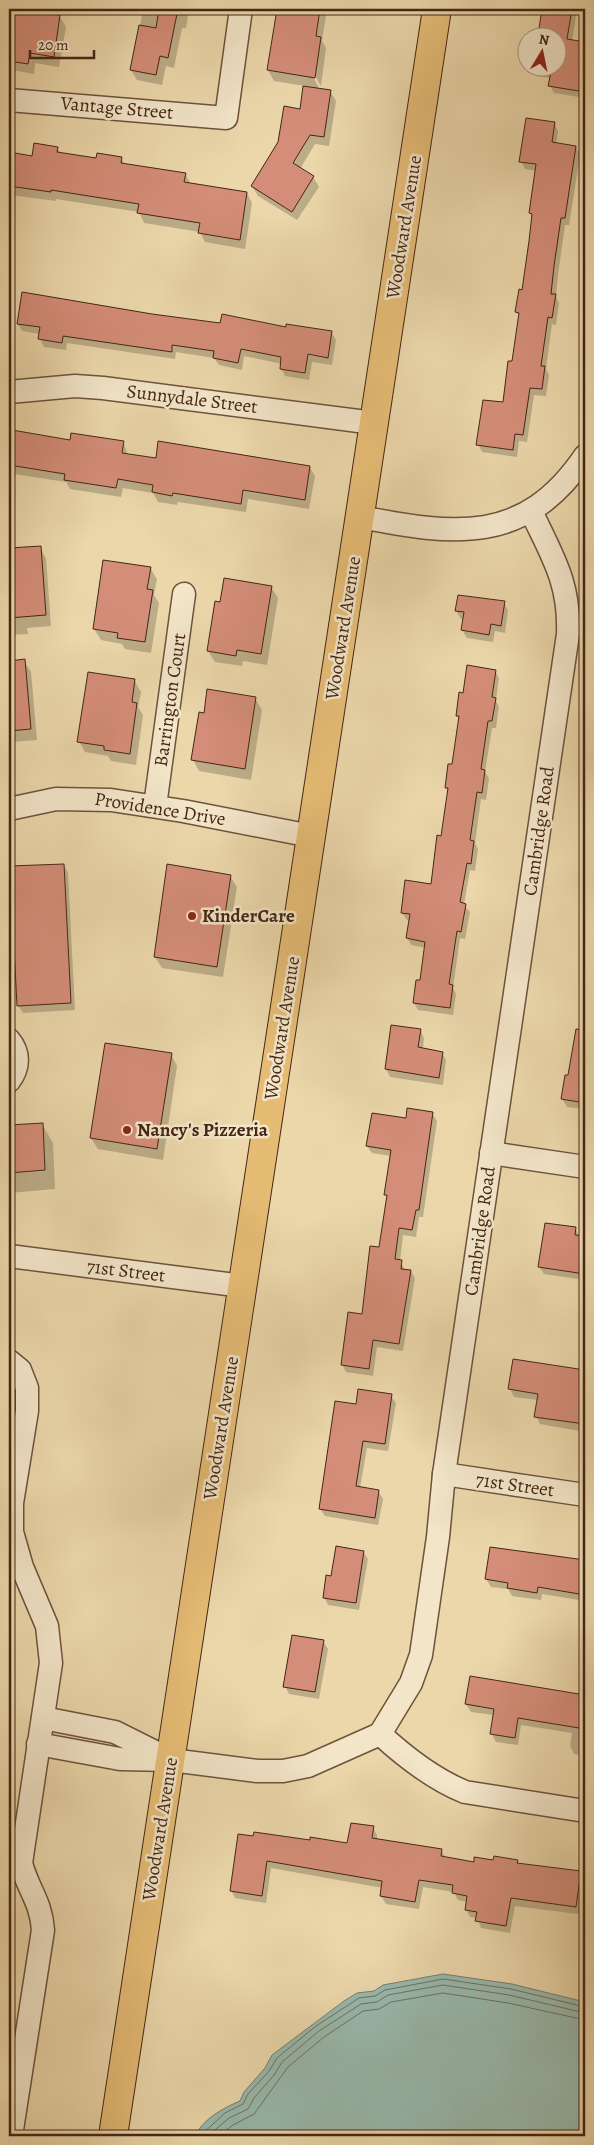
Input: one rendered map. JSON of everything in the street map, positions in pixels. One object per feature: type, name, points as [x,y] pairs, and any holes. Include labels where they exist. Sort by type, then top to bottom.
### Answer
[{"type":"main road","name":"Woodward Avenue","points":[[113,2136],[437,9]]},
{"type":"street","name":"Vantage Street","points":[[9,100],[226,118],[241,9]]},
{"type":"street","name":"Sunnydale Street","points":[[9,392],[75,386],[103,388],[374,423]]},
{"type":"street","points":[[360,517],[415,528],[459,530],[495,526],[531,511],[555,493],[585,456]]},
{"type":"street","name":"Cambridge Road","points":[[380,1734],[411,1683],[422,1655],[438,1537],[444,1474],[568,634],[567,596],[563,580],[531,511]]},
{"type":"street","name":"Barrington Court","points":[[155,806],[184,594]]},
{"type":"street","name":"Providence Drive","points":[[9,809],[56,799],[82,798],[155,806],[311,836]]},
{"type":"street","points":[[9,1040],[14,1046],[17,1064],[9,1081]]},
{"type":"street","points":[[491,1153],[585,1167]]},
{"type":"street","name":"71st Street","points":[[9,1256],[243,1286]]},
{"type":"street","points":[[9,1361],[20,1370],[27,1388],[27,1410],[12,1503],[10,1541],[47,1626],[51,1663],[17,1880],[37,1898],[42,1912],[43,1930],[11,2136]]},
{"type":"street","name":"71st Street","points":[[444,1474],[585,1495]]},
{"type":"street","points":[[42,1718],[115,1732],[171,1760]]},
{"type":"street","points":[[38,1744],[120,1759],[171,1760],[257,1771],[283,1771],[308,1766],[380,1734],[404,1755],[449,1786],[465,1792],[585,1811]]},
{"type":"water","points":[[443,1974],[512,1984],[585,2002],[585,2136],[195,2136],[208,2119],[240,2101],[244,2092],[265,2068],[272,2055],[344,2001],[357,1993],[374,1991],[383,1985]]},
{"type":"building","points":[[13,9],[60,15],[54,57],[30,53],[28,64],[9,61],[9,34]]},
{"type":"building","points":[[159,9],[178,9],[168,58],[160,56],[156,75],[130,70],[139,25],[156,28]]},
{"type":"building","points":[[277,9],[320,9],[316,36],[321,37],[315,78],[267,70]]},
{"type":"building","points":[[542,9],[572,9],[567,39],[585,42],[585,92],[548,86],[550,78],[566,78],[566,28],[539,28]]},
{"type":"building","points":[[303,86],[331,90],[324,137],[310,135],[293,163],[314,176],[292,212],[251,186],[278,142],[284,106],[300,109]]},
{"type":"building","points":[[526,118],[555,122],[552,142],[576,146],[565,218],[561,218],[554,266],[551,294],[556,294],[552,318],[548,317],[541,366],[545,366],[542,389],[530,388],[523,435],[515,434],[513,450],[476,445],[483,400],[503,402],[508,361],[512,361],[519,313],[515,312],[519,289],[522,290],[529,241],[532,214],[529,213],[536,164],[519,162]]},
{"type":"building","points":[[34,143],[58,147],[57,152],[96,158],[97,153],[122,157],[121,163],[186,173],[184,182],[247,192],[240,240],[198,233],[200,223],[137,213],[139,204],[51,190],[51,192],[9,186],[9,152],[32,156]]},
{"type":"building","points":[[22,292],[152,314],[220,323],[222,314],[286,327],[286,324],[332,331],[328,358],[308,354],[305,373],[280,369],[281,357],[241,349],[238,363],[213,358],[214,351],[172,345],[172,352],[63,336],[62,343],[38,339],[40,327],[17,324]]},
{"type":"building","points":[[12,430],[70,440],[71,433],[124,441],[122,453],[156,458],[158,441],[310,466],[305,500],[243,490],[241,504],[173,493],[172,496],[152,492],[153,485],[118,479],[116,488],[64,480],[65,474],[9,465]]},
{"type":"building","points":[[41,546],[46,615],[9,618],[9,548]]},
{"type":"building","points":[[103,560],[151,567],[147,589],[153,590],[145,642],[117,638],[118,633],[93,629]]},
{"type":"building","points":[[224,578],[272,586],[261,654],[237,650],[236,656],[207,651],[215,601],[220,602]]},
{"type":"building","points":[[458,595],[505,601],[501,626],[491,624],[489,635],[461,630],[464,612],[455,611]]},
{"type":"building","points":[[25,659],[31,729],[9,731],[9,661]]},
{"type":"building","points":[[467,665],[496,670],[492,697],[496,698],[492,721],[488,721],[481,769],[485,770],[482,793],[477,792],[470,840],[474,841],[471,864],[467,863],[460,902],[466,904],[461,932],[457,931],[449,984],[453,985],[450,1008],[413,1003],[416,980],[420,980],[425,942],[406,938],[410,914],[401,913],[405,880],[431,884],[437,835],[441,836],[448,788],[445,788],[448,764],[452,764],[459,716],[456,716],[459,692],[463,693]]},
{"type":"building","points":[[88,672],[135,679],[132,702],[137,703],[130,754],[104,750],[104,746],[77,742]]},
{"type":"building","points":[[207,689],[256,697],[245,769],[191,760],[199,712],[204,713]]},
{"type":"building","points":[[64,864],[71,1003],[17,1006],[10,866]]},
{"type":"building","name":"KinderCare","points":[[167,864],[231,875],[217,967],[154,957]]},
{"type":"building","points":[[391,1025],[421,1029],[418,1047],[443,1052],[439,1078],[385,1069]]},
{"type":"building","points":[[576,1029],[585,1030],[585,1103],[561,1099],[565,1075],[568,1075]]},
{"type":"building","points":[[105,1043],[172,1053],[157,1149],[90,1138]]},
{"type":"building","points":[[407,1108],[433,1112],[419,1210],[416,1210],[412,1230],[399,1228],[395,1259],[402,1260],[401,1269],[411,1270],[399,1344],[373,1340],[369,1369],[341,1365],[348,1312],[362,1314],[370,1246],[379,1247],[387,1195],[384,1195],[391,1150],[366,1146],[372,1113],[406,1118]]},
{"type":"building","points":[[43,1123],[45,1170],[9,1173],[9,1125]]},
{"type":"building","points":[[545,1223],[576,1227],[575,1235],[585,1236],[585,1274],[538,1267]]},
{"type":"building","points":[[513,1359],[585,1370],[585,1424],[534,1417],[538,1394],[508,1389]]},
{"type":"building","points":[[358,1389],[392,1394],[385,1444],[363,1441],[356,1486],[379,1490],[375,1518],[319,1509],[335,1401],[356,1404]]},
{"type":"building","points":[[336,1546],[364,1551],[356,1603],[323,1598],[326,1575],[331,1576]]},
{"type":"building","points":[[490,1547],[585,1560],[585,1595],[538,1587],[537,1593],[507,1588],[508,1583],[485,1579]]},
{"type":"building","points":[[292,1635],[324,1640],[315,1692],[283,1687]]},
{"type":"building","points":[[470,1676],[585,1695],[585,1729],[518,1718],[515,1738],[490,1734],[494,1709],[465,1704]]},
{"type":"building","points":[[351,1823],[374,1826],[372,1838],[442,1849],[441,1856],[474,1862],[474,1857],[493,1860],[494,1856],[518,1860],[517,1863],[581,1871],[576,1907],[511,1898],[506,1926],[475,1921],[477,1912],[465,1910],[467,1896],[452,1893],[453,1885],[419,1880],[415,1902],[380,1896],[382,1881],[267,1861],[262,1896],[230,1891],[238,1834],[253,1836],[254,1832],[310,1840],[310,1837],[347,1843]]},
{"type":"place","name":"KinderCare","points":[[192,916]]},
{"type":"place","name":"Nancy's Pizzeria","points":[[127,1130]]}]
